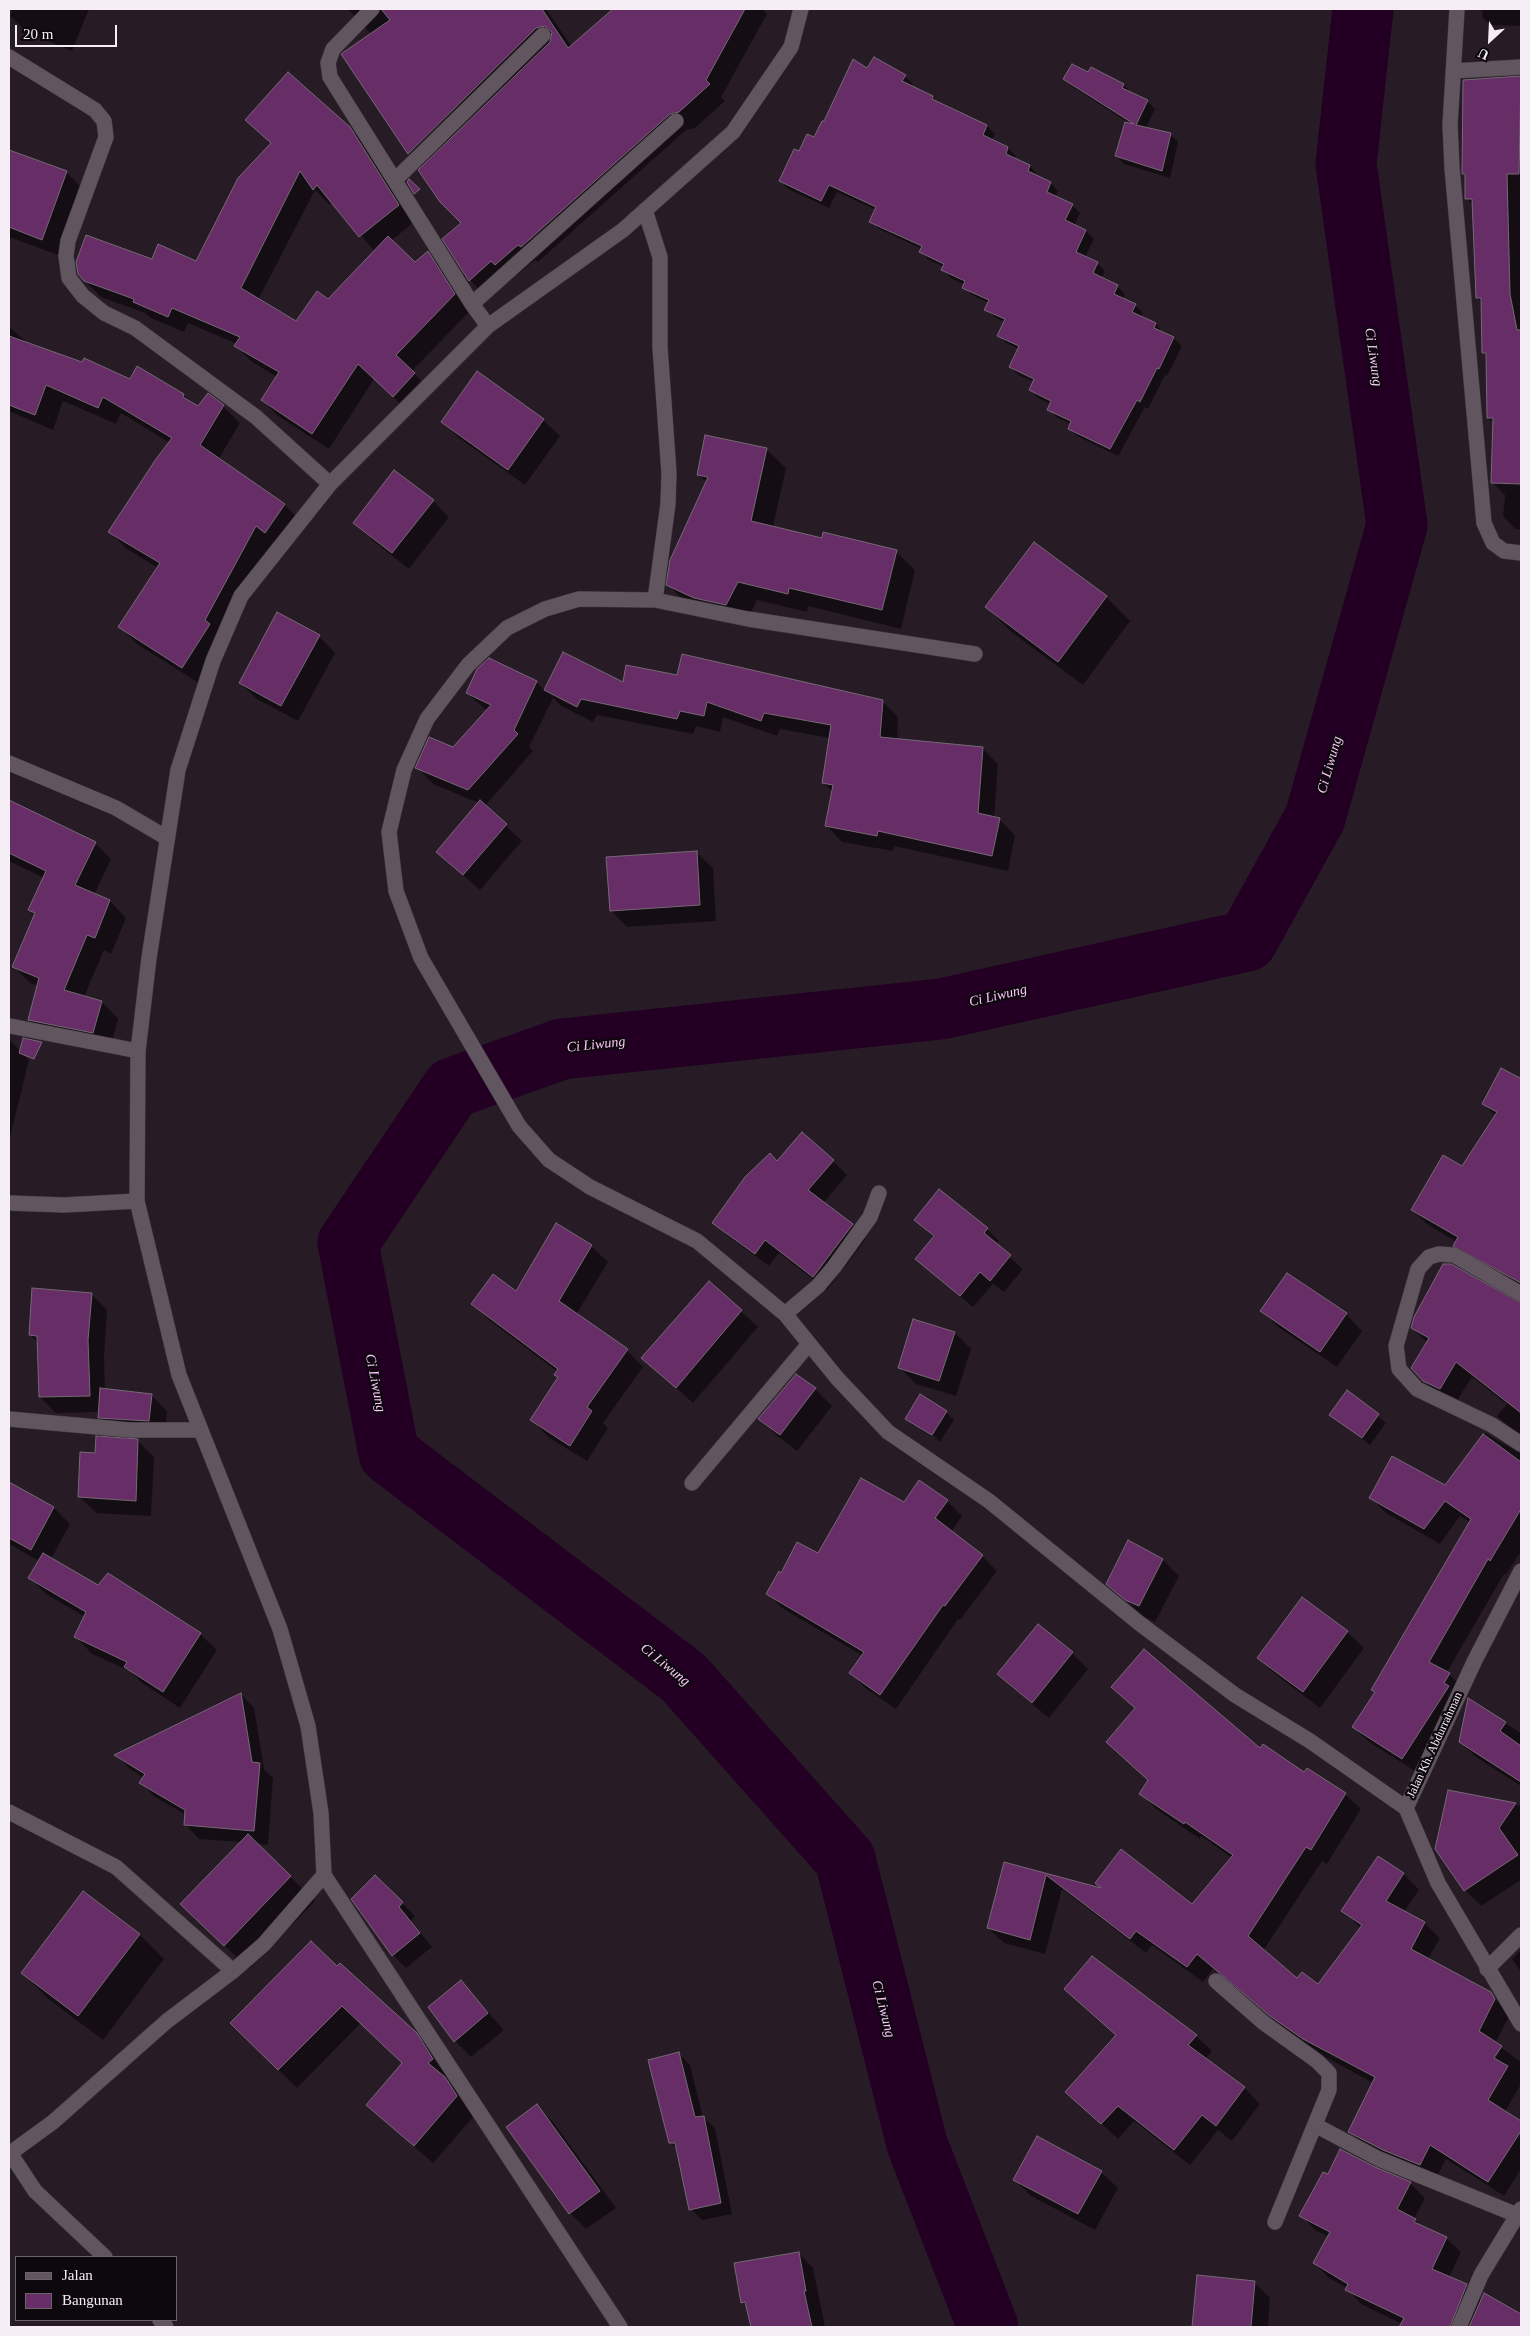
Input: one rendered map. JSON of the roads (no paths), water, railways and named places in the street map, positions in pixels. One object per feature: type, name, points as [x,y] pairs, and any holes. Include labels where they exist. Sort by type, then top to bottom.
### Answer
[{"type":"street","points":[[372,9],[334,49],[328,63],[330,76],[472,304],[488,326]]},
{"type":"street","points":[[620,2327],[324,1876],[321,1813],[308,1726],[280,1629],[179,1375],[137,1201],[138,1051],[149,958],[178,770],[213,661],[241,596],[330,484],[488,326],[623,230],[733,132],[791,47],[801,9]]},
{"type":"street","points":[[1457,9],[1450,125],[1452,168],[1484,522],[1493,543],[1504,551],[1521,553]]},
{"type":"street","points":[[395,180],[543,35]]},
{"type":"street","points":[[9,58],[95,110],[104,121],[106,137],[68,241],[66,256],[70,278],[83,296],[104,313],[135,328],[256,417],[330,484]]},
{"type":"street","points":[[1453,71],[1521,67]]},
{"type":"street","points":[[472,304],[676,121]]},
{"type":"street","points":[[645,210],[660,257],[660,347],[669,473],[668,504],[655,600]]},
{"type":"street","points":[[975,654],[748,619],[655,600],[579,599],[545,610],[507,628],[468,665],[427,719],[404,770],[389,832],[396,891],[421,958],[520,1126],[549,1160],[590,1187],[697,1241],[785,1314],[808,1344],[888,1432],[989,1501],[1138,1623],[1235,1695],[1310,1741],[1406,1808]]},
{"type":"street","points":[[9,763],[116,808],[167,838]]},
{"type":"street","points":[[10,1026],[138,1051]]},
{"type":"street","points":[[785,1314],[818,1286],[858,1237],[870,1217],[879,1192]]},
{"type":"street","points":[[9,1203],[64,1205],[137,1201]]},
{"type":"street","points":[[1521,1294],[1454,1255],[1439,1254],[1429,1256],[1418,1268],[1396,1346],[1399,1369],[1417,1389],[1492,1425],[1521,1444]]},
{"type":"street","points":[[692,1483],[808,1344]]},
{"type":"street","points":[[9,1419],[130,1430],[200,1430]]},
{"type":"street","name":"Jalan Kh. Abdurrahman","points":[[1521,1571],[1474,1660],[1406,1808],[1438,1883],[1521,2024]]},
{"type":"street","points":[[9,1812],[116,1867],[233,1971]]},
{"type":"street","points":[[104,2256],[35,2191],[10,2153],[53,2122],[167,2021],[233,1971],[264,1944],[324,1876]]},
{"type":"street","points":[[1487,1969],[1521,1935]]},
{"type":"street","points":[[1216,1981],[1264,2023],[1318,2061],[1329,2073],[1329,2090],[1275,2222]]},
{"type":"street","points":[[1315,2125],[1378,2159],[1519,2212],[1481,2275],[1460,2327]]},
{"type":"waterway","name":"Ci Liwung","points":[[988,2327],[917,2144],[845,1859],[683,1677],[389,1454],[348,1243],[452,1088],[562,1049],[941,1009],[1247,941],[1315,818],[1397,525],[1346,164],[1363,9]]}]
